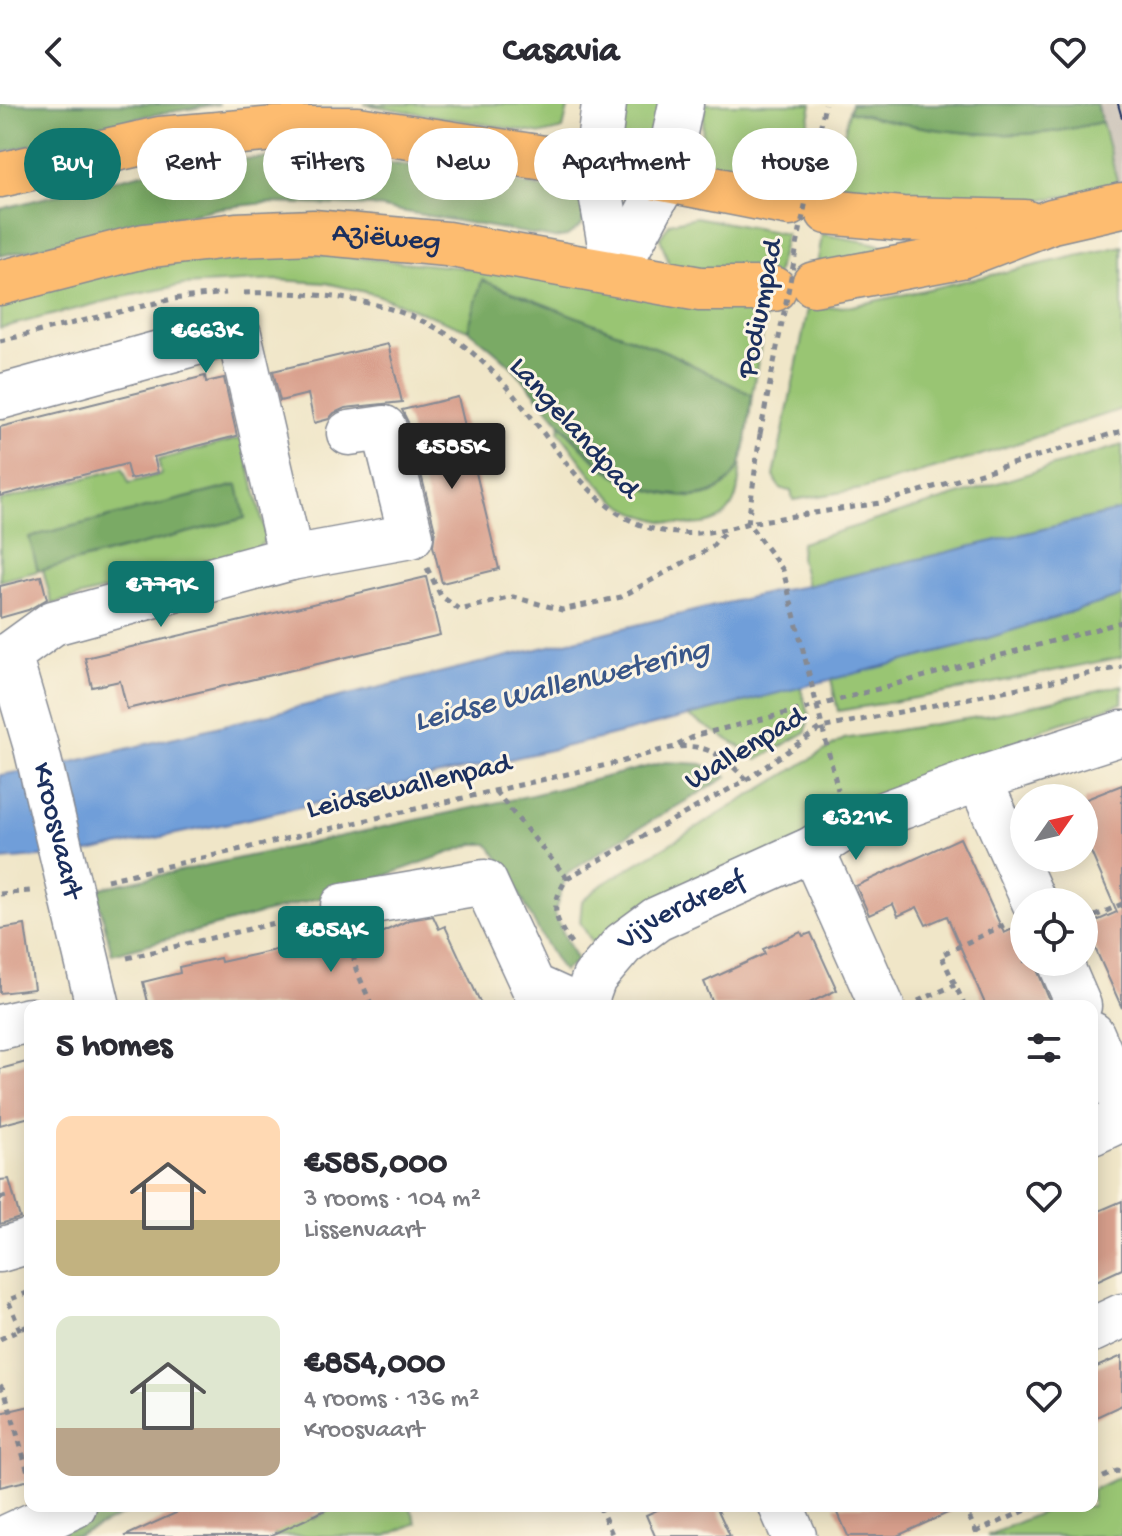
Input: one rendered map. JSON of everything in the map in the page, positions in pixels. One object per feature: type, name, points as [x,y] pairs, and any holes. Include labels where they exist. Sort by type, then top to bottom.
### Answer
[{"type":"main road","name":"Aziëweg","points":[[0,175],[160,139],[275,129],[358,129],[534,156]]},
{"type":"main road","name":"Aziëweg","points":[[716,190],[809,208],[930,220],[1052,221]]},
{"type":"main road","name":"Aziëweg","points":[[0,283],[144,246],[236,235],[313,232],[447,244],[700,289],[794,286],[888,272],[961,256],[1052,221],[1122,205]]},
{"type":"street","points":[[601,128],[604,104]]},
{"type":"street","points":[[676,128],[681,104]]},
{"type":"street","points":[[602,200],[615,273]]},
{"type":"street","points":[[615,273],[654,200]]},
{"type":"street","points":[[0,397],[214,338],[239,334],[291,558]]},
{"type":"street","points":[[5,656],[53,623],[291,558],[411,536],[384,428],[349,433]]},
{"type":"street","name":"Kroosvaart","points":[[5,656],[36,747],[70,883],[93,1000]]},
{"type":"street","name":"Vijverdreef","points":[[585,997],[623,944],[657,919],[830,838],[979,779],[1122,733]]},
{"type":"street","points":[[979,779],[1014,888]]},
{"type":"street","points":[[830,838],[880,1000]]},
{"type":"street","points":[[343,906],[485,882],[533,986],[585,997]]},
{"type":"street","points":[[1066,976],[1076,1000]]},
{"type":"street","points":[[0,1027],[24,1021]]},
{"type":"street","points":[[1098,1048],[1122,1102]]},
{"type":"street","points":[[1098,1130],[1122,1119]]},
{"type":"street","points":[[0,1250],[24,1243]]},
{"type":"street","points":[[1098,1327],[1122,1316]]},
{"type":"street","points":[[9,1536],[61,1512]]},
{"type":"street","points":[[784,1512],[794,1536]]},
{"type":"path","name":"Podiumpad","points":[[748,523],[760,434],[825,104]]},
{"type":"path","name":"Langelandpad","points":[[0,341],[129,308],[210,293],[271,292],[340,296],[388,308],[433,328],[467,348],[499,378],[589,489],[632,524],[660,533],[686,535],[727,530],[748,523],[880,503],[1122,431]]},
{"type":"path","points":[[748,523],[783,570],[821,728],[830,838]]},
{"type":"path","points":[[411,536],[441,596],[460,610],[513,597],[562,610],[621,597],[712,547],[727,530]]},
{"type":"path","points":[[677,745],[697,735],[816,706],[1122,622]]},
{"type":"path","name":"Wallenpad","points":[[567,878],[746,780],[821,728],[1122,667]]},
{"type":"path","name":"Leidsewallenpad","points":[[70,883],[495,791],[624,761],[677,745],[711,750],[729,761],[746,780]]},
{"type":"path","points":[[495,791],[567,878],[555,897],[557,923],[585,997]]},
{"type":"path","points":[[1098,915],[1122,904]]},
{"type":"path","points":[[129,958],[343,906],[356,969],[369,1000]]},
{"type":"path","points":[[962,1000],[941,955],[1010,918]]},
{"type":"path","points":[[920,1000],[955,985]]},
{"type":"path","points":[[0,1198],[9,1195]]},
{"type":"path","points":[[20,1330],[8,1300],[24,1294]]},
{"type":"path","points":[[0,1339],[24,1328]]},
{"type":"path","points":[[0,1385],[5,1392],[24,1458]]},
{"type":"path","points":[[1098,1479],[1117,1471],[1122,1472]]},
{"type":"path","points":[[602,1512],[613,1536]]},
{"type":"path","points":[[967,1512],[977,1534],[1023,1512]]},
{"type":"shaded area","points":[[1097,104],[1122,104],[1122,199],[1102,122]]},
{"type":"green space","points":[[0,104],[220,104],[146,116],[99,128],[24,128],[24,147],[0,153]]},
{"type":"green space","points":[[364,104],[569,104],[563,128],[534,128],[534,133]]},
{"type":"green space","points":[[623,104],[661,104],[657,128],[622,128]]},
{"type":"green space","points":[[705,104],[812,104],[807,128],[732,128],[732,172],[716,168],[716,128],[703,128]]},
{"type":"green space","points":[[851,104],[1097,104],[1102,122],[1048,132],[967,133],[920,127],[849,111]]},
{"type":"green space","points":[[849,111],[920,127],[967,133],[1048,132],[1102,122],[1119,188],[977,204],[918,202],[857,195],[857,128],[845,128]]},
{"type":"green space","points":[[263,158],[263,200],[392,200],[392,164],[408,166],[408,200],[518,200],[518,183],[534,187],[534,200],[578,200],[585,208],[582,225],[567,236],[554,238],[372,206],[266,203],[219,208],[0,256],[0,209],[36,200],[121,200],[121,178],[137,174],[137,200],[247,200],[247,159]]},
{"type":"green space","points":[[696,217],[786,234],[775,279],[670,266],[660,238],[670,223]]},
{"type":"green space","points":[[822,234],[872,243],[909,254],[816,273]]},
{"type":"green space","points":[[1122,246],[1122,409],[969,459],[862,489],[793,500],[791,491],[778,485],[774,476],[808,309],[852,306]]},
{"type":"green space","points":[[316,254],[769,296],[752,395],[667,352],[482,281],[468,330],[374,294],[326,283],[278,280],[183,285],[0,328],[0,299],[123,270],[221,256]]},
{"type":"green space","points":[[482,280],[667,352],[752,395],[745,445],[734,474],[717,489],[703,495],[666,494],[640,487],[596,460],[510,365],[468,330]]},
{"type":"green space","points":[[560,425],[612,473],[663,494],[682,497],[715,492],[727,483],[741,463],[735,500],[719,518],[691,525],[658,520],[629,509],[602,487],[587,469],[559,432]]},
{"type":"green space","points":[[242,438],[267,539],[255,550],[52,604],[43,570],[245,518],[237,485],[30,537],[38,571],[0,581],[0,501],[123,468],[129,483],[161,474],[158,460]]},
{"type":"green space","points":[[1122,445],[1122,510],[807,586],[800,557],[801,543]]},
{"type":"green space","points":[[238,485],[245,518],[38,571],[29,537]]},
{"type":"green space","points":[[1122,596],[1122,657],[838,711],[831,679],[963,646]]},
{"type":"green space","points":[[1122,685],[1122,703],[1044,729],[655,905],[595,947],[580,922],[582,901],[603,884],[844,739],[990,715]]},
{"type":"green space","points":[[800,687],[809,714],[806,732],[757,760],[749,752],[688,716]]},
{"type":"green space","points":[[666,762],[702,764],[727,777],[567,874],[554,914],[577,961],[563,971],[488,844],[474,844],[334,894],[112,954],[96,889],[532,795]]},
{"type":"green space","points":[[1119,1477],[1122,1479],[1122,1536],[987,1536],[1042,1512],[1098,1512],[1098,1487]]},
{"type":"green space","points":[[101,1512],[129,1512],[77,1536],[54,1534]]},
{"type":"green space","points":[[307,1512],[313,1519],[326,1512],[412,1512],[417,1523],[386,1536],[274,1536],[272,1529]]},
{"type":"water","name":"Leidse Wallenwetering","points":[[1122,510],[1122,596],[963,646],[598,739],[239,821],[79,854],[0,860],[0,775],[56,766]]},
{"type":"building","points":[[388,344],[402,402],[345,408],[329,419],[314,423],[308,394],[280,401],[273,371]]},
{"type":"building","points":[[205,376],[206,382],[224,378],[237,436],[154,457],[158,473],[130,479],[126,464],[0,496],[0,427]]},
{"type":"building","points":[[458,397],[499,569],[442,583],[433,546],[435,530],[408,422],[402,410]]},
{"type":"building","points":[[41,576],[47,599],[28,610],[0,618],[0,586]]},
{"type":"building","points":[[426,577],[440,635],[127,709],[120,681],[92,687],[85,658]]},
{"type":"building","points":[[1122,785],[1122,1008],[1098,955],[1098,920],[1117,912],[1098,868],[1098,794]]},
{"type":"building","points":[[960,838],[1004,933],[1010,930],[1010,976],[1040,976],[1050,1000],[983,1000],[947,916],[926,925],[917,907],[898,916],[893,904],[869,915],[856,886]]},
{"type":"building","points":[[433,916],[439,929],[445,926],[479,1000],[148,1000],[143,982],[180,973],[179,967],[220,958],[221,962],[293,946],[292,941],[333,931],[334,936],[342,934],[346,949],[409,920]]},
{"type":"building","points":[[25,925],[34,989],[0,993],[0,929]]},
{"type":"building","points":[[801,932],[803,936],[811,933],[837,990],[816,1000],[712,1000],[704,982],[765,954],[763,949]]},
{"type":"building","points":[[24,1063],[24,1119],[0,1125],[0,1069]]},
{"type":"building","points":[[9,1179],[20,1218],[0,1224],[0,1180]]},
{"type":"building","points":[[1122,1201],[1122,1269],[1098,1280],[1098,1211]]},
{"type":"building","points":[[1122,1356],[1122,1405],[1098,1416],[1098,1366]]},
{"type":"building","points":[[24,1407],[24,1481],[0,1487],[0,1413]]},
{"type":"building","points":[[321,1512],[270,1536],[125,1536],[176,1513]]},
{"type":"building","points":[[653,1512],[719,1512],[730,1536],[655,1536],[646,1515]]},
{"type":"building","points":[[838,1512],[950,1512],[897,1536],[848,1536]]},
{"type":"tram line","points":[[1118,104],[1122,118]]}]
